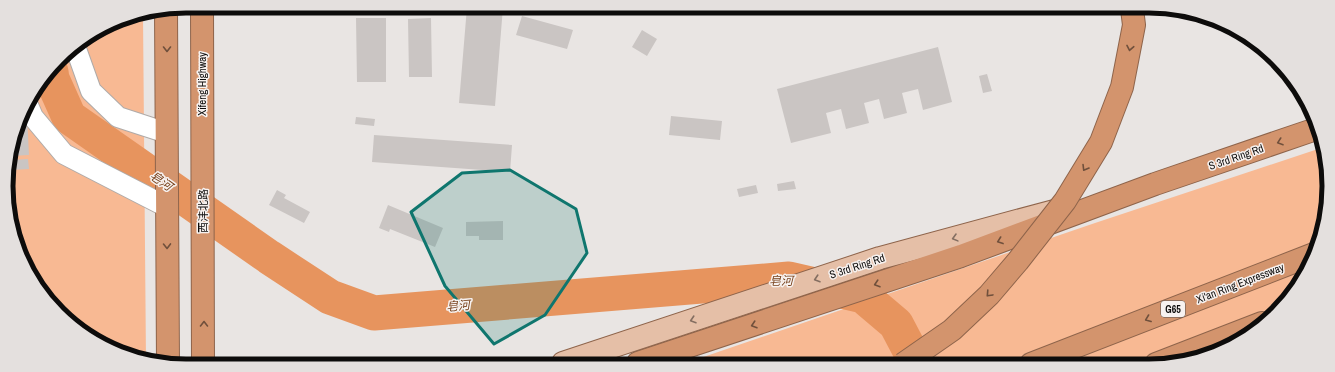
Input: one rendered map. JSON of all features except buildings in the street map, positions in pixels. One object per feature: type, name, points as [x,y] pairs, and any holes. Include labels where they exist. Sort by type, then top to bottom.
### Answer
[{"type":"highway","name":"Xifeng Highway","points":[[202,13],[203,162]]},
{"type":"highway","points":[[202,115],[211,13]]},
{"type":"highway","points":[[910,359],[952,330],[989,295],[1065,201],[1100,142],[1122,87],[1134,25],[1132,13]]},
{"type":"highway","points":[[166,14],[168,358]]},
{"type":"highway","name":"S 3rd Ring Rd","points":[[653,359],[961,256],[1155,184],[1313,130]]},
{"type":"highway","name":"西沣北路","points":[[203,162],[204,359]]},
{"type":"highway","name":"Xi'an Ring Expressway","points":[[1044,359],[1307,257]]},
{"type":"highway","points":[[1171,358],[1246,329]]},
{"type":"main road","name":"S 3rd Ring Rd","points":[[575,359],[880,258],[1155,184]]},
{"type":"lane","points":[[77,52],[91,92],[118,117],[167,133]]},
{"type":"lane","points":[[30,111],[33,117],[64,154],[167,207]]},
{"type":"highlighted area","points":[[510,170],[576,209],[587,253],[545,315],[494,344],[445,286],[411,212],[462,173]]},
{"type":"shaded area","points":[[143,18],[146,354],[130,350],[99,336],[72,316],[56,300],[42,282],[26,252],[16,220],[13,197],[13,175],[16,152],[26,120],[42,90],[56,72],[72,56],[90,42],[120,26]]},
{"type":"shaded area","points":[[1318,149],[1322,175],[1321,209],[1313,242],[1299,272],[1279,300],[1263,316],[1236,336],[1205,350],[1183,356],[1160,359],[698,359],[1095,223]]},
{"type":"waterway","name":"皂河","points":[[52,77],[69,117],[269,257],[330,297],[374,313],[789,279],[863,296],[896,324],[914,359]]}]
